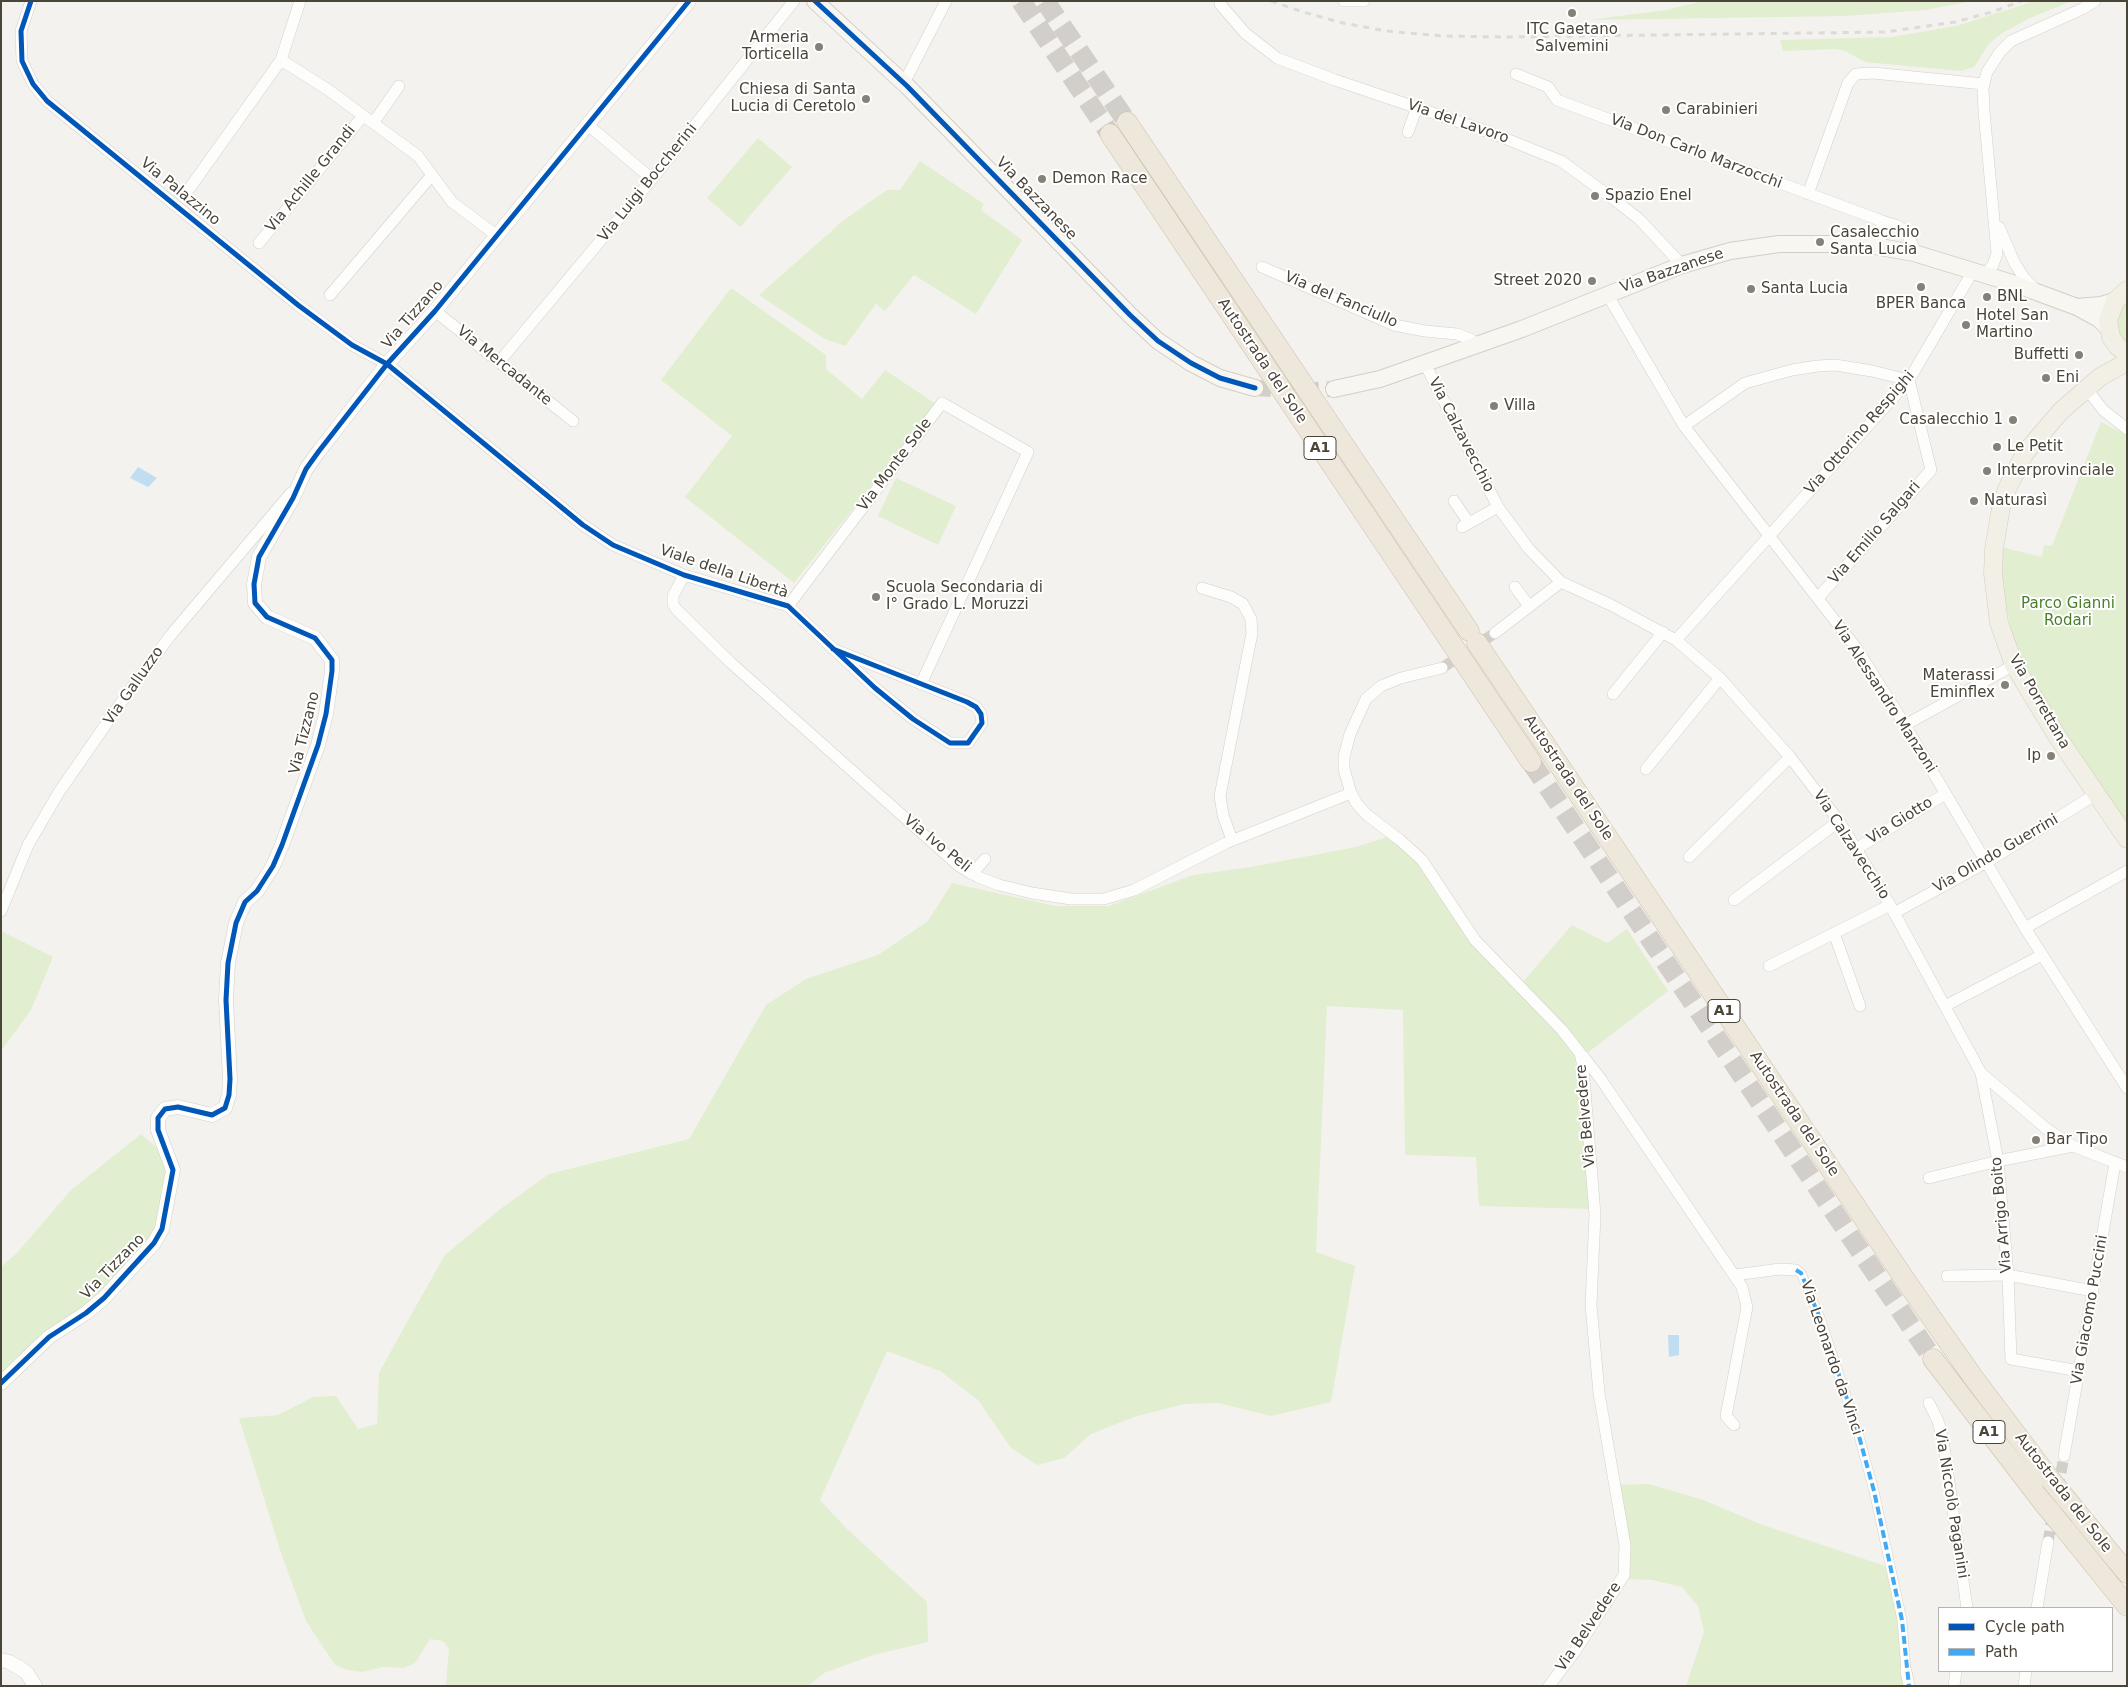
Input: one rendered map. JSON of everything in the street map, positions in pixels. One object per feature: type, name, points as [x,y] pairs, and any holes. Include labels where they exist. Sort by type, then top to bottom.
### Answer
[{"type":"highway","name":"Autostrada del Sole","points":[[1127,122],[1902,1276],[1973,1377],[2050,1479],[2127,1573]]},
{"type":"highway","name":"Autostrada del Sole","points":[[1110,134],[1531,762]]},
{"type":"highway","name":"Autostrada del Sole","points":[[1933,1359],[2045,1505],[2127,1606]]},
{"type":"main road","name":"Via Bazzanese","points":[[815,1],[904,83],[1130,315],[1158,341],[1180,357],[1220,378],[1255,388]]},
{"type":"main road","name":"Via Bazzanese","points":[[1334,389],[1380,379],[1425,364],[1522,329],[1682,265],[1730,251],[1779,244],[1837,242],[1880,247],[1914,254],[1979,273],[2077,308],[2099,319],[2110,333]]},
{"type":"main road","name":"Via Bazzanese","points":[[2077,308],[2101,305],[2121,295]]},
{"type":"main road","name":"Via Porrettana","points":[[2100,377],[2107,361],[2110,333],[2109,314],[2121,295]]},
{"type":"main road","points":[[2110,333],[2117,346],[2127,354]]},
{"type":"main road","name":"Via Porrettana","points":[[2127,362],[2100,377],[2051,421],[2025,453],[2000,507],[1994,549],[1995,599],[1999,623],[2014,665],[2034,701],[2127,839]]},
{"type":"street","name":"Via Palazzino","points":[[31,1],[21,31],[22,61],[33,84],[47,101],[298,305],[352,345],[387,364]]},
{"type":"street","points":[[189,189],[281,60],[300,1]]},
{"type":"street","name":"Via Tizzano","points":[[1,1384],[49,1337],[86,1313],[104,1298],[154,1243],[162,1229],[173,1170],[158,1130],[158,1118],[165,1109],[178,1107],[212,1115],[225,1108],[229,1095],[230,1079],[226,1000],[228,963],[236,923],[245,902],[257,891],[273,866],[282,846],[318,745],[326,714],[332,672],[332,660],[315,638],[267,617],[255,603],[254,584],[259,557],[293,498],[306,469],[319,451],[387,364],[435,311],[689,1]]},
{"type":"street","name":"Via Luigi Boccherini","points":[[499,362],[652,179],[794,1]]},
{"type":"street","points":[[904,83],[946,1]]},
{"type":"street","points":[[1344,1],[1364,1]]},
{"type":"street","points":[[2038,293],[2024,278],[2014,262],[1996,217],[1984,111],[1984,84],[1987,72],[1993,62],[2011,41],[2095,1]]},
{"type":"street","name":"Via del Lavoro","points":[[1220,4],[1245,33],[1277,58],[1335,80],[1489,132],[1561,161],[1639,219],[1682,265]]},
{"type":"street","points":[[281,60],[327,88],[418,156],[452,202],[496,235]]},
{"type":"street","points":[[1808,194],[1847,88],[1856,74],[1873,73],[1984,84]]},
{"type":"street","name":"Via Don Carlo Marzocchi","points":[[1516,74],[1548,87],[1557,100],[1898,226],[1906,232],[1913,246],[1914,254]]},
{"type":"street","points":[[373,123],[398,86]]},
{"type":"street","points":[[1408,132],[1417,107]]},
{"type":"street","name":"Via Achille Grandi","points":[[260,243],[363,116]]},
{"type":"street","points":[[588,125],[652,179]]},
{"type":"street","points":[[330,295],[432,175]]},
{"type":"street","name":"Via Ottorino Respighi","points":[[1676,640],[1909,380],[1979,273],[1993,265],[1997,253],[1996,217]]},
{"type":"street","points":[[1880,247],[1883,234],[1882,221]]},
{"type":"street","name":"Via del Fanciullo","points":[[1262,267],[1394,325],[1464,336],[1478,345]]},
{"type":"street","name":"Via Alessandro Manzoni","points":[[1607,294],[1684,426],[1857,649],[1906,724],[1945,794],[2025,928],[2127,1088]]},
{"type":"street","name":"Via Mercadante","points":[[435,311],[573,421]]},
{"type":"street","name":"Viale della Libertà","points":[[387,364],[583,525],[613,545],[684,574],[788,606],[875,688],[913,719],[950,742],[968,743],[982,723],[981,714],[976,707],[921,684]]},
{"type":"street","name":"Via Calzavecchio","points":[[1425,364],[1498,507],[1529,549],[1561,582],[1611,605],[1676,640],[1720,678],[1790,757],[1838,821],[1856,849],[1892,909],[1981,1073],[2027,1114],[2073,1146],[2127,1167]]},
{"type":"street","points":[[1684,426],[1745,383],[1792,370],[1835,365],[1909,380]]},
{"type":"street","name":"Via Emilio Salgari","points":[[1818,598],[1931,470],[1909,380]]},
{"type":"street","points":[[2087,389],[2103,410],[2127,429]]},
{"type":"street","name":"Via Monte Sole","points":[[788,606],[942,403],[1028,452],[921,684]]},
{"type":"street","name":"Via Galluzzo","points":[[1,911],[28,845],[59,792],[127,694],[170,636],[300,482]]},
{"type":"street","name":"Via Calzavecchio","points":[[1454,501],[1466,525],[1498,507]]},
{"type":"street","name":"Via Ivo Peli","points":[[684,574],[673,596],[672,604],[676,609],[730,662],[959,866],[972,874],[999,884],[1032,893],[1071,899],[1104,899],[1134,890],[1232,840],[1351,793]]},
{"type":"street","points":[[1495,633],[1561,582]]},
{"type":"street","points":[[1514,587],[1529,606]]},
{"type":"street","points":[[1202,588],[1231,597],[1243,604],[1251,619],[1252,633],[1220,796],[1223,815],[1232,840]]},
{"type":"street","points":[[1613,694],[1663,632]]},
{"type":"street","points":[[833,649],[921,684]]},
{"type":"street","points":[[1906,724],[2014,665]]},
{"type":"street","name":"Via Belvedere","points":[[1442,668],[1400,678],[1381,686],[1366,699],[1350,734],[1344,757],[1344,769],[1351,793],[1367,815],[1400,840],[1422,860],[1474,940],[1562,1030],[1580,1053],[1585,1074],[1595,1215],[1591,1305],[1599,1393],[1625,1545],[1624,1575],[1576,1650],[1549,1686]]},
{"type":"street","points":[[1646,769],[1720,678]]},
{"type":"street","points":[[1688,858],[1790,757]]},
{"type":"street","name":"Via Giotto","points":[[1856,849],[1945,794]]},
{"type":"street","name":"Via Olindo Guerrini","points":[[1769,966],[1834,933],[1892,909],[1987,862],[2096,794]]},
{"type":"street","points":[[1734,900],[1838,821]]},
{"type":"street","points":[[972,874],[984,859]]},
{"type":"street","points":[[2025,928],[2127,871]]},
{"type":"street","points":[[1834,933],[1860,1006]]},
{"type":"street","points":[[1945,1006],[2042,955]]},
{"type":"street","points":[[1580,1053],[1600,1078],[1742,1288],[1747,1307],[1726,1416],[1734,1425]]},
{"type":"street","name":"Via Arrigo Boito","points":[[1981,1073],[1998,1161],[2008,1276],[2011,1359],[2079,1370]]},
{"type":"street","points":[[1929,1178],[1998,1161],[2073,1146]]},
{"type":"street","name":"Via Giacomo Puccini","points":[[2064,1456],[2115,1163]]},
{"type":"street","name":"Via Leonardo da Vinci","points":[[1734,1275],[1780,1269],[1796,1270],[1801,1273],[1820,1318],[1857,1429],[1869,1474],[1902,1620],[1909,1686]]},
{"type":"street","points":[[1948,1276],[2008,1276],[2093,1291]]},
{"type":"street","name":"Via Niccolò Paganini","points":[[1929,1403],[1938,1421],[1943,1440],[1967,1607]]},
{"type":"street","points":[[2037,1607],[2048,1542]]},
{"type":"street","points":[[1,1660],[9,1662],[27,1673],[35,1686]]},
{"type":"street","points":[[1954,1686],[1956,1672]]},
{"type":"street","points":[[2024,1686],[2026,1672]]},
{"type":"green space","points":[[1703,1],[1973,1],[1925,10],[1845,16],[1589,20],[1666,10]]},
{"type":"green space","points":[[2035,1],[2072,1],[2030,18],[2002,33],[1989,44],[1974,67],[1961,71],[1865,62],[1845,51],[1836,49],[1783,51],[1780,40],[1892,37],[1956,26]]},
{"type":"green space","points":[[758,138],[792,167],[740,227],[707,198]]},
{"type":"green space","points":[[920,161],[984,204],[981,210],[1022,240],[976,314],[914,275],[885,311],[876,304],[845,346],[825,339],[759,295],[844,220],[887,190],[900,190]]},
{"type":"green space","points":[[731,288],[826,355],[826,369],[862,399],[885,370],[936,404],[794,583],[685,497],[732,436],[661,380]]},
{"type":"green space","points":[[2127,297],[2127,349],[2116,335],[2115,313]]},
{"type":"green space","name":"Parco Gianni Rodari","points":[[2101,422],[2127,435],[2127,827],[2025,671],[2015,647],[2001,584],[2001,547],[2042,557],[2044,545],[2052,546]]},
{"type":"green space","points":[[896,478],[956,506],[938,545],[878,516]]},
{"type":"green space","points":[[1393,835],[1422,859],[1473,943],[1516,990],[1572,925],[1607,943],[1627,929],[1668,991],[1581,1058],[1593,1209],[1479,1206],[1476,1157],[1405,1155],[1403,1010],[1327,1006],[1316,1252],[1355,1266],[1331,1402],[1271,1416],[1218,1403],[1184,1404],[1134,1417],[1091,1434],[1064,1458],[1037,1465],[1011,1448],[978,1400],[940,1371],[887,1351],[820,1500],[847,1529],[927,1602],[928,1642],[873,1655],[824,1673],[808,1686],[446,1686],[449,1648],[443,1641],[430,1639],[415,1663],[404,1668],[382,1667],[363,1672],[347,1670],[335,1665],[306,1621],[282,1556],[239,1418],[278,1415],[313,1397],[336,1396],[358,1429],[377,1424],[379,1373],[445,1255],[499,1210],[549,1174],[689,1139],[766,1005],[806,979],[878,955],[928,921],[952,883],[1055,906],[1109,906],[1193,875],[1251,867],[1356,847]]},
{"type":"green space","points":[[1,931],[53,957],[31,1010],[1,1051]]},
{"type":"green space","points":[[141,1134],[163,1153],[170,1186],[152,1244],[1,1387],[1,1267],[16,1254],[71,1190]]},
{"type":"green space","points":[[1649,1484],[1703,1500],[1760,1524],[1885,1566],[1905,1646],[1910,1686],[1686,1686],[1704,1632],[1698,1606],[1682,1587],[1652,1580],[1624,1579],[1614,1485]]},
{"type":"water","points":[[138,467],[157,478],[148,487],[130,478]]},
{"type":"water","points":[[1668,1335],[1679,1335],[1679,1355],[1669,1357]]},
{"type":"tunnel","points":[[1021,1],[1110,134]]},
{"type":"tunnel","points":[[1045,1],[1127,122]]},
{"type":"tunnel","points":[[1255,388],[1297,391],[1334,389]]},
{"type":"tunnel","points":[[1442,668],[1495,633]]},
{"type":"tunnel","points":[[1531,762],[1933,1359]]},
{"type":"tunnel","points":[[2058,1489],[2064,1456]]},
{"type":"tunnel","points":[[2048,1542],[2053,1512]]},
{"type":"railway","points":[[1271,1],[1343,23],[1386,31],[1443,36],[1506,37],[1886,32],[1955,22],[1992,12],[2021,1]]},
{"type":"marked path","points":[[1796,1270],[1801,1273],[1820,1318],[1857,1429],[1874,1491],[1902,1620],[1909,1686]]},
{"type":"cycle path","points":[[31,1],[21,31],[22,61],[33,84],[47,101],[298,305],[352,345],[387,364],[583,525],[613,545],[684,575],[788,606],[875,688],[913,719],[950,743],[968,743],[982,723],[981,714],[976,707],[967,702],[833,649]]},
{"type":"cycle path","points":[[1,1383],[49,1337],[86,1313],[104,1298],[154,1243],[162,1229],[173,1170],[158,1130],[158,1118],[165,1109],[178,1107],[212,1115],[225,1108],[229,1095],[230,1079],[226,1000],[228,963],[236,923],[245,902],[257,891],[273,866],[282,845],[318,745],[326,714],[332,671],[332,660],[315,638],[267,617],[255,603],[254,584],[259,557],[293,498],[306,469],[319,451],[387,364],[435,311],[689,1]]},
{"type":"cycle path","points":[[815,1],[907,86],[1130,315],[1158,341],[1191,363],[1220,378],[1255,388]]},
{"type":"place","name":"ITC Gaetano Salvemini","points":[[1572,13]]},
{"type":"place","name":"Armeria Torticella","points":[[819,47]]},
{"type":"place","name":"Chiesa di Santa Lucia di Ceretolo","points":[[866,99]]},
{"type":"place","name":"Carabinieri","points":[[1666,110]]},
{"type":"place","name":"Demon Race","points":[[1042,179]]},
{"type":"place","name":"Spazio Enel","points":[[1595,196]]},
{"type":"place","name":"Casalecchio Santa Lucia","points":[[1820,242]]},
{"type":"place","name":"Street 2020","points":[[1592,281]]},
{"type":"place","name":"BPER Banca","points":[[1921,287]]},
{"type":"place","name":"Santa Lucia","points":[[1751,289]]},
{"type":"place","name":"BNL","points":[[1987,297]]},
{"type":"place","name":"Hotel San Martino","points":[[1966,325]]},
{"type":"place","name":"Buffetti","points":[[2079,355]]},
{"type":"place","name":"Eni","points":[[2046,378]]},
{"type":"place","name":"Villa","points":[[1494,406]]},
{"type":"place","name":"Casalecchio 1","points":[[2013,420]]},
{"type":"place","name":"Le Petit","points":[[1997,447]]},
{"type":"place","name":"Interprovinciale","points":[[1987,471]]},
{"type":"place","name":"Naturasì","points":[[1974,501]]},
{"type":"place","name":"Scuola Secondaria di I° Grado L. Moruzzi","points":[[876,597]]},
{"type":"place","name":"Materassi Eminflex","points":[[2005,685]]},
{"type":"place","name":"Ip","points":[[2051,756]]},
{"type":"place","name":"Bar Tipo","points":[[2036,1140]]}]
